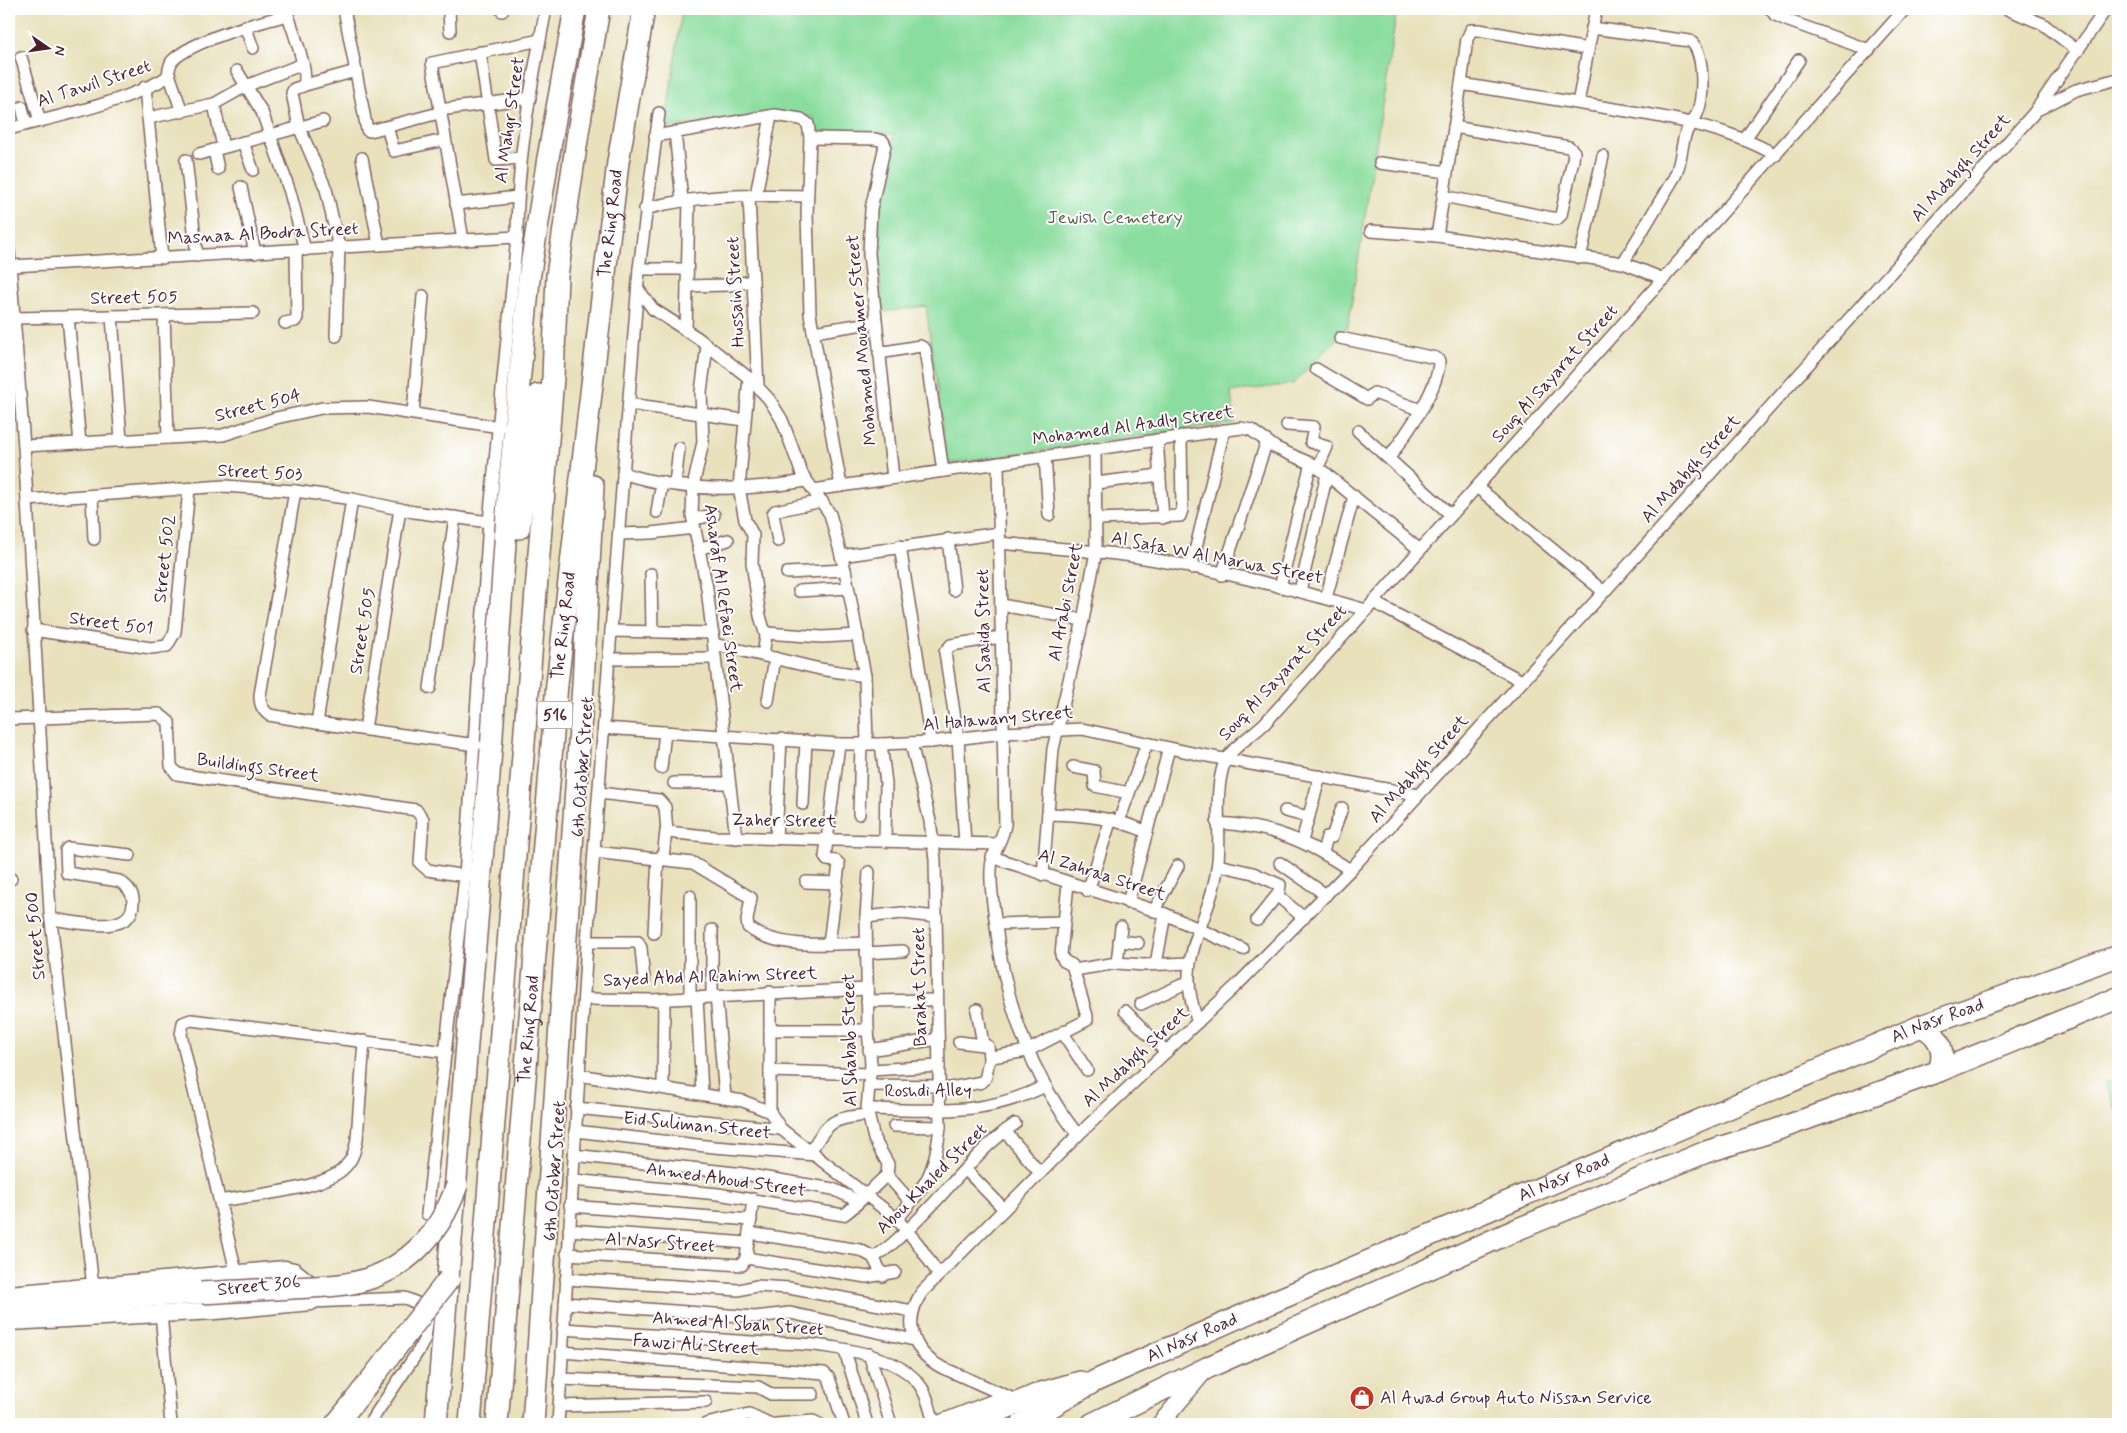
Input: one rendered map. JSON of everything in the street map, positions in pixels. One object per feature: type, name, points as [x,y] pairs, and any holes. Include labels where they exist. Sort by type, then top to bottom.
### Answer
[{"type":"highway","points":[[436,1424],[457,1185],[508,499],[529,279],[575,9]]},
{"type":"highway","name":"The Ring Road","points":[[470,1424],[552,387],[557,276],[579,126],[600,9]]},
{"type":"highway","name":"The Ring Road","points":[[497,1424],[557,684],[618,162],[644,9]]},
{"type":"highway","points":[[500,626],[513,564],[557,276]]},
{"type":"highway","points":[[533,1424],[583,685],[604,282]]},
{"type":"highway","name":"Al Nasr Road","points":[[1022,1424],[1095,1381],[1275,1300],[1921,1026],[2118,956]]},
{"type":"highway","name":"Al Nasr Road","points":[[1092,1424],[1210,1366],[1518,1229],[1706,1152],[1773,1131],[1939,1071],[2118,998]]},
{"type":"highway","points":[[1921,1026],[1930,1030],[1941,1044],[1943,1053],[1939,1071]]},
{"type":"highway","points":[[9,1305],[345,1285],[359,1282],[386,1272],[421,1247],[443,1218],[457,1185]]},
{"type":"highway","points":[[336,1424],[449,1279]]},
{"type":"highway","points":[[976,1421],[1012,1399],[1058,1387],[1095,1381]]},
{"type":"street","points":[[344,9],[367,130],[387,127],[439,111],[530,98]]},
{"type":"street","points":[[443,9],[450,31]]},
{"type":"street","name":"Al Mahgr Street","points":[[427,1214],[465,876],[476,744],[489,522],[500,427],[517,237],[517,197],[530,98],[546,9]]},
{"type":"street","points":[[1578,103],[1596,9]]},
{"type":"street","points":[[1771,9],[1775,15],[1786,20],[1869,50]]},
{"type":"street","name":"Souq Al Sayarat Street","points":[[1227,758],[1265,723],[1905,9]]},
{"type":"street","points":[[2007,9],[2043,24],[2078,51]]},
{"type":"street","name":"Al Mdabgh Street","points":[[912,1311],[922,1292],[1004,1209],[1078,1135],[1198,1022],[1350,870],[1604,592],[2034,113],[2106,9]]},
{"type":"street","points":[[287,12],[303,64],[305,85]]},
{"type":"street","name":"Al Tawil Street","points":[[9,129],[94,107],[145,88],[166,78],[172,61],[184,53],[245,26],[287,12]]},
{"type":"street","points":[[245,26],[253,48]]},
{"type":"street","points":[[1592,28],[1690,41],[1699,52],[1702,92],[1697,115],[1686,134],[1681,164],[1676,176],[1624,264]]},
{"type":"street","points":[[1437,236],[1467,39],[1471,30],[1588,49]]},
{"type":"street","points":[[463,240],[432,63],[540,40]]},
{"type":"street","points":[[480,52],[496,160],[521,158]]},
{"type":"street","points":[[21,58],[40,121]]},
{"type":"street","points":[[1746,139],[1799,60]]},
{"type":"street","points":[[148,118],[214,104],[246,86],[303,64]]},
{"type":"street","points":[[237,71],[259,105],[290,192],[300,250],[297,318],[295,321],[285,323]]},
{"type":"street","points":[[336,336],[339,248],[326,189],[299,127],[292,93],[294,89],[305,85],[356,71]]},
{"type":"street","points":[[169,74],[182,112]]},
{"type":"street","name":"Al Mdabgh Street","points":[[2034,113],[2076,90],[2118,79]]},
{"type":"street","points":[[1461,84],[1691,123],[1746,139],[1776,155]]},
{"type":"street","points":[[145,88],[162,258]]},
{"type":"street","points":[[214,104],[218,169]]},
{"type":"street","points":[[22,107],[26,124]]},
{"type":"street","name":"6th October Street","points":[[558,1424],[587,942],[623,473],[645,209],[659,113]]},
{"type":"street","points":[[656,136],[780,115],[805,121],[810,128],[807,196],[809,290],[813,332],[841,486]]},
{"type":"street","name":"Hussain Street","points":[[758,387],[753,281],[753,196],[770,116]]},
{"type":"street","points":[[198,154],[323,121]]},
{"type":"street","points":[[387,127],[394,151],[444,140]]},
{"type":"street","points":[[1443,196],[1557,219],[1561,215],[1573,160],[1574,152],[1569,147],[1454,127]]},
{"type":"street","points":[[675,132],[685,200],[686,331]]},
{"type":"street","name":"Mohamed Mouamer Street","points":[[810,138],[875,139],[884,141],[885,149],[869,225],[869,254],[893,478]]},
{"type":"street","points":[[243,142],[253,170]]},
{"type":"street","points":[[1580,258],[1603,156]]},
{"type":"street","points":[[362,158],[379,245]]},
{"type":"street","points":[[186,160],[197,256]]},
{"type":"street","points":[[1380,162],[1447,172]]},
{"type":"street","points":[[241,187],[255,253]]},
{"type":"street","points":[[645,209],[685,200],[753,196],[807,196]]},
{"type":"street","points":[[456,204],[517,197]]},
{"type":"street","points":[[1371,231],[1437,236],[1624,264],[1664,279]]},
{"type":"street","name":"Masnaa Al Bodra Street","points":[[12,266],[517,237]]},
{"type":"street","name":"Street 500","points":[[9,251],[12,266],[24,446],[33,630],[51,919],[93,1287]]},
{"type":"street","points":[[639,269],[687,268]]},
{"type":"street","points":[[687,286],[729,285],[753,281]]},
{"type":"street","points":[[638,288],[652,309],[686,331],[749,378],[776,408],[810,486],[830,514],[848,588],[865,676],[864,744],[859,814]]},
{"type":"street","points":[[413,413],[423,296]]},
{"type":"street","name":"Street 505","points":[[15,318],[253,313]]},
{"type":"street","points":[[164,315],[168,438]]},
{"type":"street","points":[[112,316],[121,441]]},
{"type":"street","points":[[68,317],[80,443]]},
{"type":"street","points":[[813,332],[876,322]]},
{"type":"street","points":[[1340,338],[1438,360],[1440,364],[1421,410],[1389,458]]},
{"type":"street","name":"Asharaf Al Refaei Street","points":[[707,346],[700,392],[702,450],[693,487],[693,524],[705,575],[736,838]]},
{"type":"street","points":[[879,353],[920,346],[925,349],[943,471]]},
{"type":"street","points":[[1316,369],[1367,399],[1374,392],[1421,410]]},
{"type":"street","points":[[749,378],[739,488],[745,520],[753,535],[752,563],[760,616],[766,633],[763,655]]},
{"type":"street","points":[[629,404],[744,420]]},
{"type":"street","name":"Street 504","points":[[24,446],[223,435],[276,418],[322,408],[368,407],[500,427]]},
{"type":"street","points":[[1280,587],[1314,465],[1327,448],[1311,442],[1314,427],[1287,425]]},
{"type":"street","name":"Mohamed Al Aadly Street","points":[[623,473],[693,487],[841,486],[1095,448],[1247,428],[1280,450],[1314,465],[1328,474],[1420,550]]},
{"type":"street","points":[[1191,568],[1224,430]]},
{"type":"street","points":[[1358,431],[1451,514]]},
{"type":"street","points":[[1097,519],[1178,517],[1182,510],[1182,436]]},
{"type":"street","points":[[1157,440],[1163,518]]},
{"type":"street","points":[[1222,574],[1267,441]]},
{"type":"street","points":[[675,484],[679,448]]},
{"type":"street","name":"Al Arabi Street","points":[[1043,875],[1057,730],[1083,620],[1096,552],[1095,448]]},
{"type":"street","points":[[1045,456],[1049,515]]},
{"type":"street","name":"Al Saaida Street","points":[[998,463],[1005,824],[1002,838],[997,844],[992,857],[991,880],[996,924],[1003,977],[1027,1051],[1045,1086],[1078,1135]]},
{"type":"street","points":[[1300,591],[1328,474]]},
{"type":"street","points":[[1096,483],[1160,475]]},
{"type":"street","points":[[657,512],[662,482]]},
{"type":"street","name":"Street 503","points":[[27,500],[224,486],[295,491],[489,522]]},
{"type":"street","points":[[1477,487],[1604,592]]},
{"type":"street","name":"Street 502","points":[[175,632],[189,489]]},
{"type":"street","points":[[295,491],[260,704],[269,714],[316,723],[476,744]]},
{"type":"street","points":[[92,496],[94,539]]},
{"type":"street","points":[[1326,598],[1354,496]]},
{"type":"street","points":[[316,723],[352,499]]},
{"type":"street","points":[[778,541],[773,514],[775,510],[822,501]]},
{"type":"street","name":"Street 505","points":[[365,729],[400,509]]},
{"type":"street","points":[[619,534],[658,533],[693,524],[714,515]]},
{"type":"street","points":[[430,688],[455,517]]},
{"type":"street","name":"Al Safa W Al Marwa Street","points":[[841,556],[948,539],[999,538],[1191,568],[1369,606],[1522,681]]},
{"type":"street","points":[[948,539],[954,590]]},
{"type":"street","points":[[698,549],[728,540]]},
{"type":"street","points":[[900,546],[931,742]]},
{"type":"street","points":[[788,572],[844,570]]},
{"type":"street","points":[[651,574],[652,631]]},
{"type":"street","points":[[799,590],[848,588]]},
{"type":"street","points":[[1001,605],[1083,620]]},
{"type":"street","name":"Street 501","points":[[33,630],[160,648],[172,640],[175,632]]},
{"type":"street","points":[[611,631],[652,631],[713,638],[763,655],[829,671],[865,676]]},
{"type":"street","points":[[766,633],[822,637],[858,635]]},
{"type":"street","points":[[965,843],[958,739],[946,650],[951,645],[1001,637]]},
{"type":"street","points":[[609,659],[715,658]]},
{"type":"street","points":[[768,701],[775,658]]},
{"type":"street","name":"Buildings Street","points":[[38,717],[158,714],[168,722],[171,766],[177,774],[416,810],[423,819],[419,857],[423,867],[465,876]]},
{"type":"street","points":[[9,719],[38,717]]},
{"type":"street","name":"Al Halawany Street","points":[[604,728],[839,744],[931,742],[1057,730],[1101,732],[1169,748],[1418,795]]},
{"type":"street","points":[[661,768],[664,732]]},
{"type":"street","points":[[776,839],[781,739]]},
{"type":"street","points":[[803,804],[806,741]]},
{"type":"street","name":"Barakat Street","points":[[896,1218],[924,1188],[935,1164],[941,1111],[933,843],[911,743]]},
{"type":"street","points":[[1088,891],[1115,820],[1129,793],[1147,743]]},
{"type":"street","points":[[829,944],[839,863],[825,858],[839,744]]},
{"type":"street","points":[[881,744],[886,793],[885,841]]},
{"type":"street","points":[[1128,903],[1169,748]]},
{"type":"street","points":[[1198,1022],[1189,994],[1189,963],[1212,896],[1218,865],[1217,823],[1221,778],[1227,758]]},
{"type":"street","points":[[1073,767],[1094,771],[1095,786],[1129,793]]},
{"type":"street","points":[[1302,841],[1320,776]]},
{"type":"street","points":[[674,783],[729,783]]},
{"type":"street","points":[[599,793],[659,800],[665,807],[666,831],[661,858],[654,933]]},
{"type":"street","points":[[1322,852],[1327,837],[1332,837],[1342,808]]},
{"type":"street","points":[[1284,811],[1309,817]]},
{"type":"street","points":[[1048,814],[1090,815],[1115,820],[1147,832]]},
{"type":"street","points":[[1217,823],[1259,828],[1302,841],[1350,870]]},
{"type":"street","name":"Zaher Street","points":[[666,831],[736,838],[997,844]]},
{"type":"street","points":[[51,919],[115,925],[128,918],[132,912],[133,897],[125,885],[119,881],[67,872],[66,850],[68,848],[130,855]]},
{"type":"street","points":[[594,852],[686,861],[700,866],[748,895],[752,901],[747,920],[751,929],[793,944],[829,944],[902,952]]},
{"type":"street","name":"Al Zahraa Street","points":[[992,857],[1088,891],[1160,912],[1243,949]]},
{"type":"street","points":[[1280,863],[1326,895]]},
{"type":"street","points":[[1218,865],[1267,878],[1281,886],[1278,894],[1257,920]]},
{"type":"street","points":[[1156,964],[1160,912],[1178,866]]},
{"type":"street","name":"Al Shabab Street","points":[[869,872],[866,948],[870,1077],[867,1112],[874,1140],[888,1164],[886,1175]]},
{"type":"street","points":[[806,882],[837,883]]},
{"type":"street","points":[[989,1059],[1027,1051],[1085,1022],[1088,1018],[1072,964],[1064,961],[1061,955],[1068,883]]},
{"type":"street","points":[[1278,894],[1304,918]]},
{"type":"street","points":[[690,896],[693,997],[702,1093]]},
{"type":"street","points":[[866,917],[902,914],[936,917]]},
{"type":"street","points":[[996,924],[1063,922]]},
{"type":"street","points":[[1117,963],[1121,927]]},
{"type":"street","points":[[712,930],[714,996],[725,1097]]},
{"type":"street","points":[[1119,941],[1138,943]]},
{"type":"street","points":[[587,942],[638,942],[641,948],[644,980]]},
{"type":"street","points":[[1074,970],[1117,963],[1189,963]]},
{"type":"street","points":[[1141,1004],[1188,982]]},
{"type":"street","points":[[770,992],[770,1112]]},
{"type":"street","name":"Sayed Abd Al Rahim Street","points":[[584,999],[664,999],[770,992],[867,995],[937,1000]]},
{"type":"street","points":[[663,1087],[664,999]]},
{"type":"street","points":[[977,1010],[983,1045]]},
{"type":"street","points":[[1125,1011],[1166,1052]]},
{"type":"street","points":[[236,1272],[181,1035],[183,1023],[191,1020],[446,1052]]},
{"type":"street","points":[[770,1030],[868,1030]]},
{"type":"street","points":[[1063,1033],[1087,1070]]},
{"type":"street","points":[[869,1050],[938,1039]]},
{"type":"street","points":[[220,1200],[322,1183],[345,1168],[353,1155],[357,1139],[364,1041]]},
{"type":"street","points":[[770,1071],[870,1077],[940,1088],[984,1081],[989,1059],[988,1046],[959,1042]]},
{"type":"street","points":[[870,1077],[940,1066]]},
{"type":"street","points":[[578,1075],[725,1097],[754,1104],[770,1112],[781,1129],[813,1153],[862,1197],[896,1218],[907,1230],[939,1275]]},
{"type":"street","name":"Roshdi Alley","points":[[813,1153],[823,1131],[834,1120],[840,1118],[867,1112],[962,1111],[1008,1102],[1045,1086]]},
{"type":"street","points":[[576,1108],[781,1129]]},
{"type":"street","name":"Abou Khaled Street","points":[[873,1257],[881,1253],[907,1230],[1005,1131],[1015,1124]]},
{"type":"street","points":[[894,1126],[940,1126]]},
{"type":"street","name":"Eid Suliman Street","points":[[575,1131],[714,1147],[813,1153]]},
{"type":"street","points":[[1005,1131],[1040,1173]]},
{"type":"street","points":[[573,1155],[744,1174],[832,1189],[862,1197]]},
{"type":"street","points":[[966,1170],[1004,1209]]},
{"type":"street","points":[[862,1197],[886,1175],[911,1202]]},
{"type":"street","name":"Ahmed Aboud Street","points":[[572,1180],[753,1199],[840,1215],[850,1212],[862,1197]]},
{"type":"street","points":[[753,1199],[746,1258],[867,1277],[883,1276],[895,1272]]},
{"type":"street","points":[[570,1206],[668,1212],[750,1220]]},
{"type":"street","points":[[569,1230],[749,1238],[860,1250],[873,1257],[883,1276]]},
{"type":"street","name":"Al Nasr Street","points":[[567,1254],[742,1266],[746,1258]]},
{"type":"street","name":"Street 306","points":[[9,1294],[285,1269],[294,1271],[309,1283],[311,1302],[216,1311],[9,1322]]},
{"type":"street","points":[[566,1279],[738,1290],[750,1286],[789,1288],[912,1311],[911,1331],[914,1340],[920,1352],[930,1361],[1012,1399]]},
{"type":"street","points":[[311,1302],[405,1298],[419,1304],[428,1316],[425,1338],[419,1350],[370,1424]]},
{"type":"street","points":[[564,1303],[755,1318],[790,1313],[914,1340]]},
{"type":"street","points":[[161,1313],[171,1424]]},
{"type":"street","name":"Ahmed Al Sbah Street","points":[[563,1329],[766,1343],[786,1342],[869,1354],[900,1367],[918,1383],[927,1399],[933,1424]]},
{"type":"street","points":[[845,1351],[867,1424]]},
{"type":"street","name":"Fawzi Ali Street","points":[[562,1352],[826,1374],[844,1424]]},
{"type":"street","points":[[869,1354],[891,1424]]},
{"type":"street","points":[[1160,1424],[1182,1395],[1210,1366]]},
{"type":"street","points":[[560,1379],[758,1387],[771,1394],[813,1394]]},
{"type":"street","points":[[933,1424],[1012,1399]]},
{"type":"street","points":[[559,1406],[706,1402]]},
{"type":"street","points":[[706,1424],[749,1414],[771,1424]]},
{"type":"street","points":[[777,1424],[817,1423]]},
{"type":"green space","name":"Jewish Cemetery","points":[[682,9],[1397,9],[1348,327],[1293,384],[1231,392],[1234,423],[947,464],[926,306],[883,312],[877,252],[877,210],[894,134],[816,131],[813,117],[771,113],[665,128]]},
{"type":"green space","points":[[2118,1077],[2118,1113],[2105,1082]]},
{"type":"place","name":"Al Awad Group Auto Nissan Service","points":[[1362,1398]]}]
